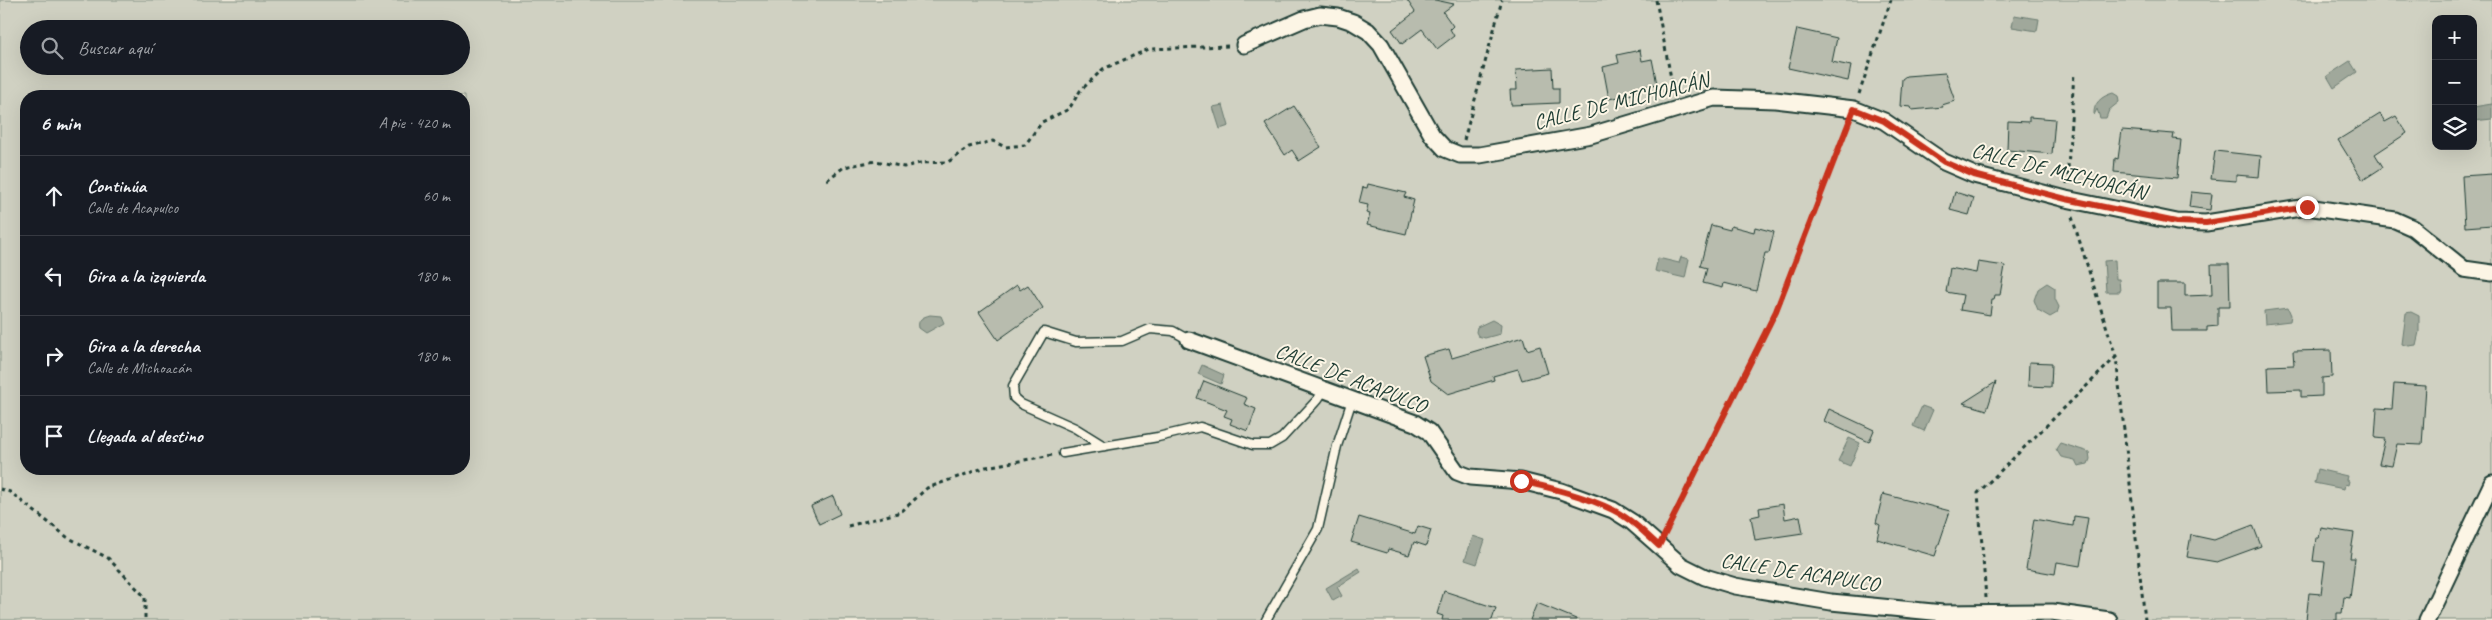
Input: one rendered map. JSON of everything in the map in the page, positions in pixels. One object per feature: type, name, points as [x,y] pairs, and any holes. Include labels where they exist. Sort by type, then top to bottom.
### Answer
[{"type":"street","points":[[1244,45],[1304,19],[1320,15],[1338,16],[1354,22],[1368,31],[1381,45],[1432,134],[1445,149],[1460,155]]},
{"type":"street","name":"CALLE DE MICHOACÁN","points":[[1460,155],[1480,155],[1591,135],[1714,98],[1736,97],[1854,109],[1884,121],[1944,162],[1974,175],[2066,199],[2176,222],[2206,223],[2307,207],[2396,220],[2414,228],[2464,269],[2492,273]]},
{"type":"street","name":"CALLE DE ACAPULCO","points":[[1189,340],[1415,423],[1429,432],[1457,472],[1470,477],[1521,481],[1560,491],[1613,510],[1632,522],[1681,565],[1705,577],[1735,586],[1831,602],[1942,614],[2052,612],[2109,620]]},
{"type":"street","points":[[2427,620],[2492,483]]},
{"type":"lane","points":[[1104,446],[1075,428],[1020,404],[1014,398],[1012,386],[1044,332],[1076,342],[1103,342],[1122,341],[1150,329],[1173,331],[1189,340]]},
{"type":"lane","points":[[1063,453],[1200,427],[1253,445],[1270,445],[1282,438],[1324,390]]},
{"type":"lane","points":[[1266,620],[1318,529],[1337,446],[1352,400]]},
{"type":"path","points":[[1460,155],[1502,0]]},
{"type":"path","points":[[1656,0],[1677,110]]},
{"type":"path","points":[[1659,546],[1776,311],[1854,109],[1891,0]]},
{"type":"path","points":[[827,180],[844,167],[876,161],[904,167],[920,162],[948,162],[968,147],[993,141],[1005,147],[1025,145],[1042,122],[1069,109],[1080,91],[1103,69],[1149,49],[1244,45]]},
{"type":"path","points":[[2074,73],[2066,199],[2116,357],[2146,620]]},
{"type":"path","points":[[1988,614],[1978,492],[2116,357]]},
{"type":"path","points":[[848,526],[901,512],[927,488],[986,467],[1063,453]]},
{"type":"path","points":[[0,489],[10,492],[67,537],[108,558],[145,597],[145,620]]},
{"type":"shaded area","points":[[0,0],[2492,0],[2492,620],[0,620]]},
{"type":"shaded area","points":[[2014,15],[2039,19],[2037,31],[2012,27]]},
{"type":"shaded area","points":[[2350,61],[2357,72],[2334,88],[2327,76]]},
{"type":"shaded area","points":[[2113,93],[2118,96],[2119,102],[2109,110],[2106,118],[2100,118],[2097,109],[2094,115],[2095,107],[2099,101]]},
{"type":"shaded area","points":[[2492,104],[2492,119],[2477,121],[2477,106]]},
{"type":"shaded area","points":[[1223,105],[1229,126],[1220,129],[1213,107]]},
{"type":"shaded area","points":[[1681,257],[1689,259],[1685,278],[1655,271],[1658,258],[1679,263]]},
{"type":"shaded area","points":[[2115,260],[2116,279],[2119,279],[2120,292],[2106,292],[2104,261]]},
{"type":"shaded area","points":[[2047,283],[2055,288],[2055,299],[2059,307],[2057,313],[2050,317],[2038,310],[2034,300],[2038,289]]},
{"type":"shaded area","points":[[2288,308],[2291,315],[2290,321],[2265,324],[2264,311]]},
{"type":"shaded area","points":[[2411,312],[2419,316],[2419,332],[2416,345],[2409,346],[2402,344],[2406,313]]},
{"type":"shaded area","points":[[930,315],[941,316],[944,323],[926,333],[919,328],[919,322]]},
{"type":"shaded area","points":[[1492,320],[1501,325],[1500,334],[1485,338],[1478,336],[1476,332],[1477,327]]},
{"type":"shaded area","points":[[1202,365],[1224,375],[1221,384],[1198,374]]},
{"type":"shaded area","points":[[1922,406],[1933,410],[1924,431],[1913,426]]},
{"type":"shaded area","points":[[1849,438],[1860,443],[1850,466],[1838,461]]},
{"type":"shaded area","points":[[2060,443],[2089,452],[2090,459],[2088,464],[2078,466],[2075,460],[2061,457],[2056,449]]},
{"type":"shaded area","points":[[2317,469],[2347,476],[2348,485],[2345,484],[2344,489],[2314,483]]},
{"type":"shaded area","points":[[1473,536],[1485,540],[1477,564],[1465,560]]},
{"type":"shaded area","points":[[1359,568],[1361,572],[1337,587],[1342,596],[1333,601],[1326,588]]},
{"type":"building","points":[[1407,0],[1435,0],[1454,4],[1443,12],[1453,26],[1450,29],[1454,36],[1437,49],[1422,29],[1402,44],[1392,30],[1415,12]]},
{"type":"building","points":[[1797,29],[1837,38],[1832,62],[1851,66],[1848,81],[1788,68]]},
{"type":"building","points":[[1640,50],[1642,61],[1652,59],[1657,84],[1637,88],[1638,93],[1609,99],[1603,67],[1619,63],[1617,55]]},
{"type":"building","points":[[1552,68],[1553,88],[1559,88],[1559,103],[1511,105],[1510,90],[1517,90],[1516,70]]},
{"type":"building","points":[[1945,73],[1955,101],[1942,105],[1943,107],[1912,110],[1911,107],[1900,106],[1902,79],[1906,76]]},
{"type":"building","points":[[1294,106],[1321,147],[1299,161],[1292,150],[1285,155],[1265,124]]},
{"type":"building","points":[[2380,114],[2385,122],[2396,116],[2407,133],[2375,154],[2383,167],[2363,180],[2338,140]]},
{"type":"building","points":[[2029,117],[2055,119],[2052,154],[2007,150],[2008,121],[2029,122]]},
{"type":"building","points":[[2122,130],[2174,134],[2173,139],[2181,140],[2177,178],[2114,172],[2115,158],[2118,159]]},
{"type":"building","points":[[2215,151],[2261,156],[2259,177],[2236,175],[2236,181],[2211,179]]},
{"type":"building","points":[[2492,174],[2492,225],[2465,227],[2462,176]]},
{"type":"building","points":[[1368,184],[1406,193],[1404,197],[1414,200],[1406,234],[1367,225],[1370,214],[1366,213],[1368,205],[1359,203],[1363,187],[1367,188]]},
{"type":"building","points":[[1955,192],[1974,198],[1969,215],[1950,210]]},
{"type":"building","points":[[2191,192],[2212,194],[2210,210],[2189,207]]},
{"type":"building","points":[[1711,225],[1730,230],[1731,226],[1754,232],[1755,227],[1774,232],[1769,253],[1765,253],[1756,291],[1724,283],[1723,288],[1703,283],[1707,268],[1700,266]]},
{"type":"building","points":[[1978,262],[2005,266],[2000,295],[1995,295],[1994,300],[1992,300],[1990,315],[1960,310],[1963,295],[1946,292],[1950,268],[1976,273]]},
{"type":"building","points":[[2211,264],[2229,264],[2230,307],[2218,307],[2218,326],[2207,327],[2207,331],[2172,331],[2171,308],[2157,308],[2157,283],[2185,283],[2185,296],[2212,295]]},
{"type":"building","points":[[1017,285],[1020,290],[1028,285],[1043,308],[998,340],[979,312]]},
{"type":"building","points":[[1523,337],[1527,350],[1540,346],[1548,373],[1522,380],[1518,369],[1493,376],[1494,380],[1448,394],[1431,381],[1423,356],[1449,349],[1452,358]]},
{"type":"building","points":[[2331,350],[2332,377],[2322,378],[2322,396],[2301,397],[2301,390],[2269,391],[2268,366],[2294,365],[2293,351]]},
{"type":"building","points":[[2029,362],[2052,363],[2051,387],[2028,386]]},
{"type":"building","points":[[1204,381],[1247,398],[1244,404],[1256,409],[1248,431],[1230,424],[1232,419],[1224,416],[1227,410],[1197,398]]},
{"type":"building","points":[[1996,382],[1987,410],[1963,403]]},
{"type":"building","points":[[2394,384],[2426,386],[2422,445],[2397,444],[2392,466],[2379,464],[2385,439],[2375,438],[2377,408],[2392,409]]},
{"type":"building","points":[[1829,409],[1874,430],[1869,442],[1824,421]]},
{"type":"building","points":[[1883,494],[1950,511],[1935,556],[1877,539],[1880,525],[1876,523]]},
{"type":"building","points":[[833,496],[840,514],[819,524],[811,506]]},
{"type":"building","points":[[1783,504],[1785,519],[1800,516],[1803,533],[1755,540],[1751,517],[1760,515],[1759,508]]},
{"type":"building","points":[[2074,516],[2088,518],[2080,566],[2057,562],[2055,574],[2026,569],[2034,519],[2073,526]]},
{"type":"building","points":[[1359,517],[1415,534],[1418,526],[1431,530],[1426,546],[1414,542],[1409,555],[1388,549],[1387,553],[1351,542]]},
{"type":"building","points":[[2253,525],[2261,546],[2217,562],[2187,557],[2191,535],[2214,540]]},
{"type":"building","points":[[2321,528],[2354,533],[2350,558],[2355,558],[2350,598],[2344,597],[2342,613],[2337,613],[2337,620],[2306,620],[2309,593],[2321,594],[2325,562],[2313,561],[2316,538],[2319,538]]},
{"type":"building","points":[[1444,591],[1496,608],[1492,620],[1442,620],[1443,616],[1437,614]]},
{"type":"building","points":[[1537,603],[1576,619],[1576,620],[1530,620]]},
{"type":"route","points":[[1521,481],[1560,491],[1613,510],[1632,522],[1659,546],[1776,311],[1854,109],[1884,121],[1944,162],[1974,175],[2066,199],[2176,222],[2206,223],[2307,207]]}]
